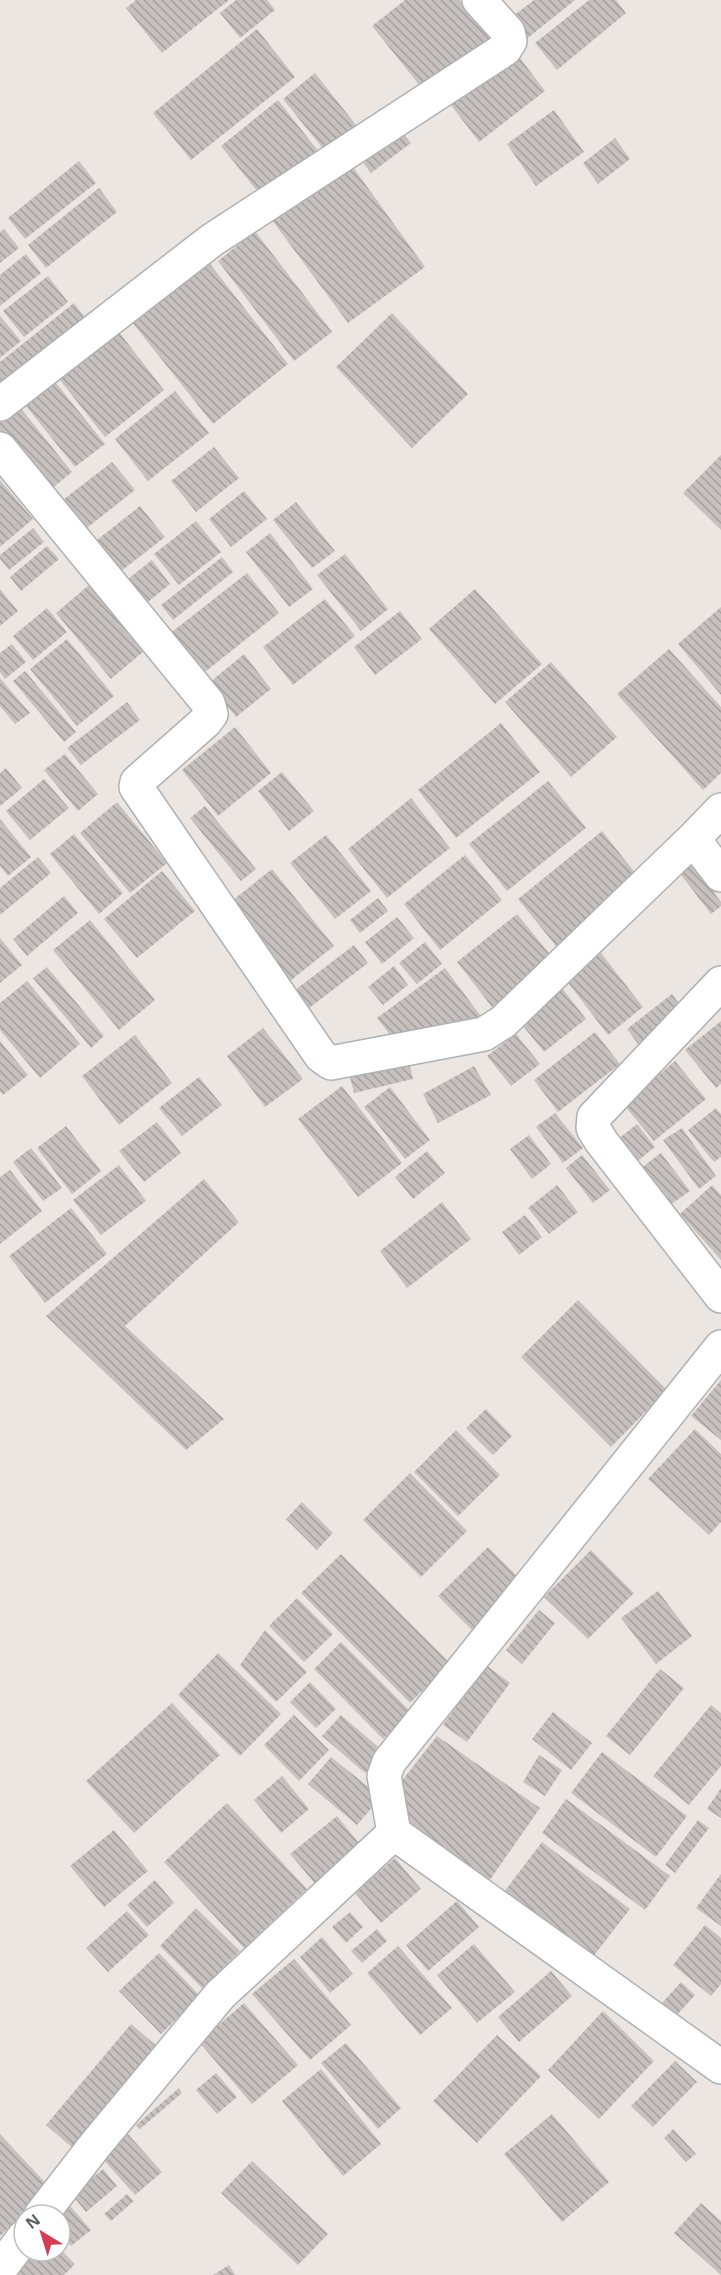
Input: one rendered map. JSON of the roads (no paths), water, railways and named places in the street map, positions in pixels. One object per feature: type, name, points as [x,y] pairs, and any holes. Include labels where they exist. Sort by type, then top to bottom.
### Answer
[{"type":"street","points":[[0,404],[212,240],[505,49],[510,41],[508,32],[479,0]]},
{"type":"street","points":[[0,449],[208,703],[211,714],[205,722],[137,782],[136,786],[321,1056],[331,1063],[484,1035],[503,1022],[721,810]]},
{"type":"street","points":[[693,839],[721,875]]},
{"type":"street","points":[[721,983],[594,1117],[593,1128],[721,1296]]},
{"type":"street","points":[[721,1347],[389,1762],[384,1776],[394,1833],[721,2067]]},
{"type":"street","points":[[50,2203],[96,2144],[220,1995],[394,1833]]},
{"type":"street","points":[[0,2269],[12,2253]]}]
